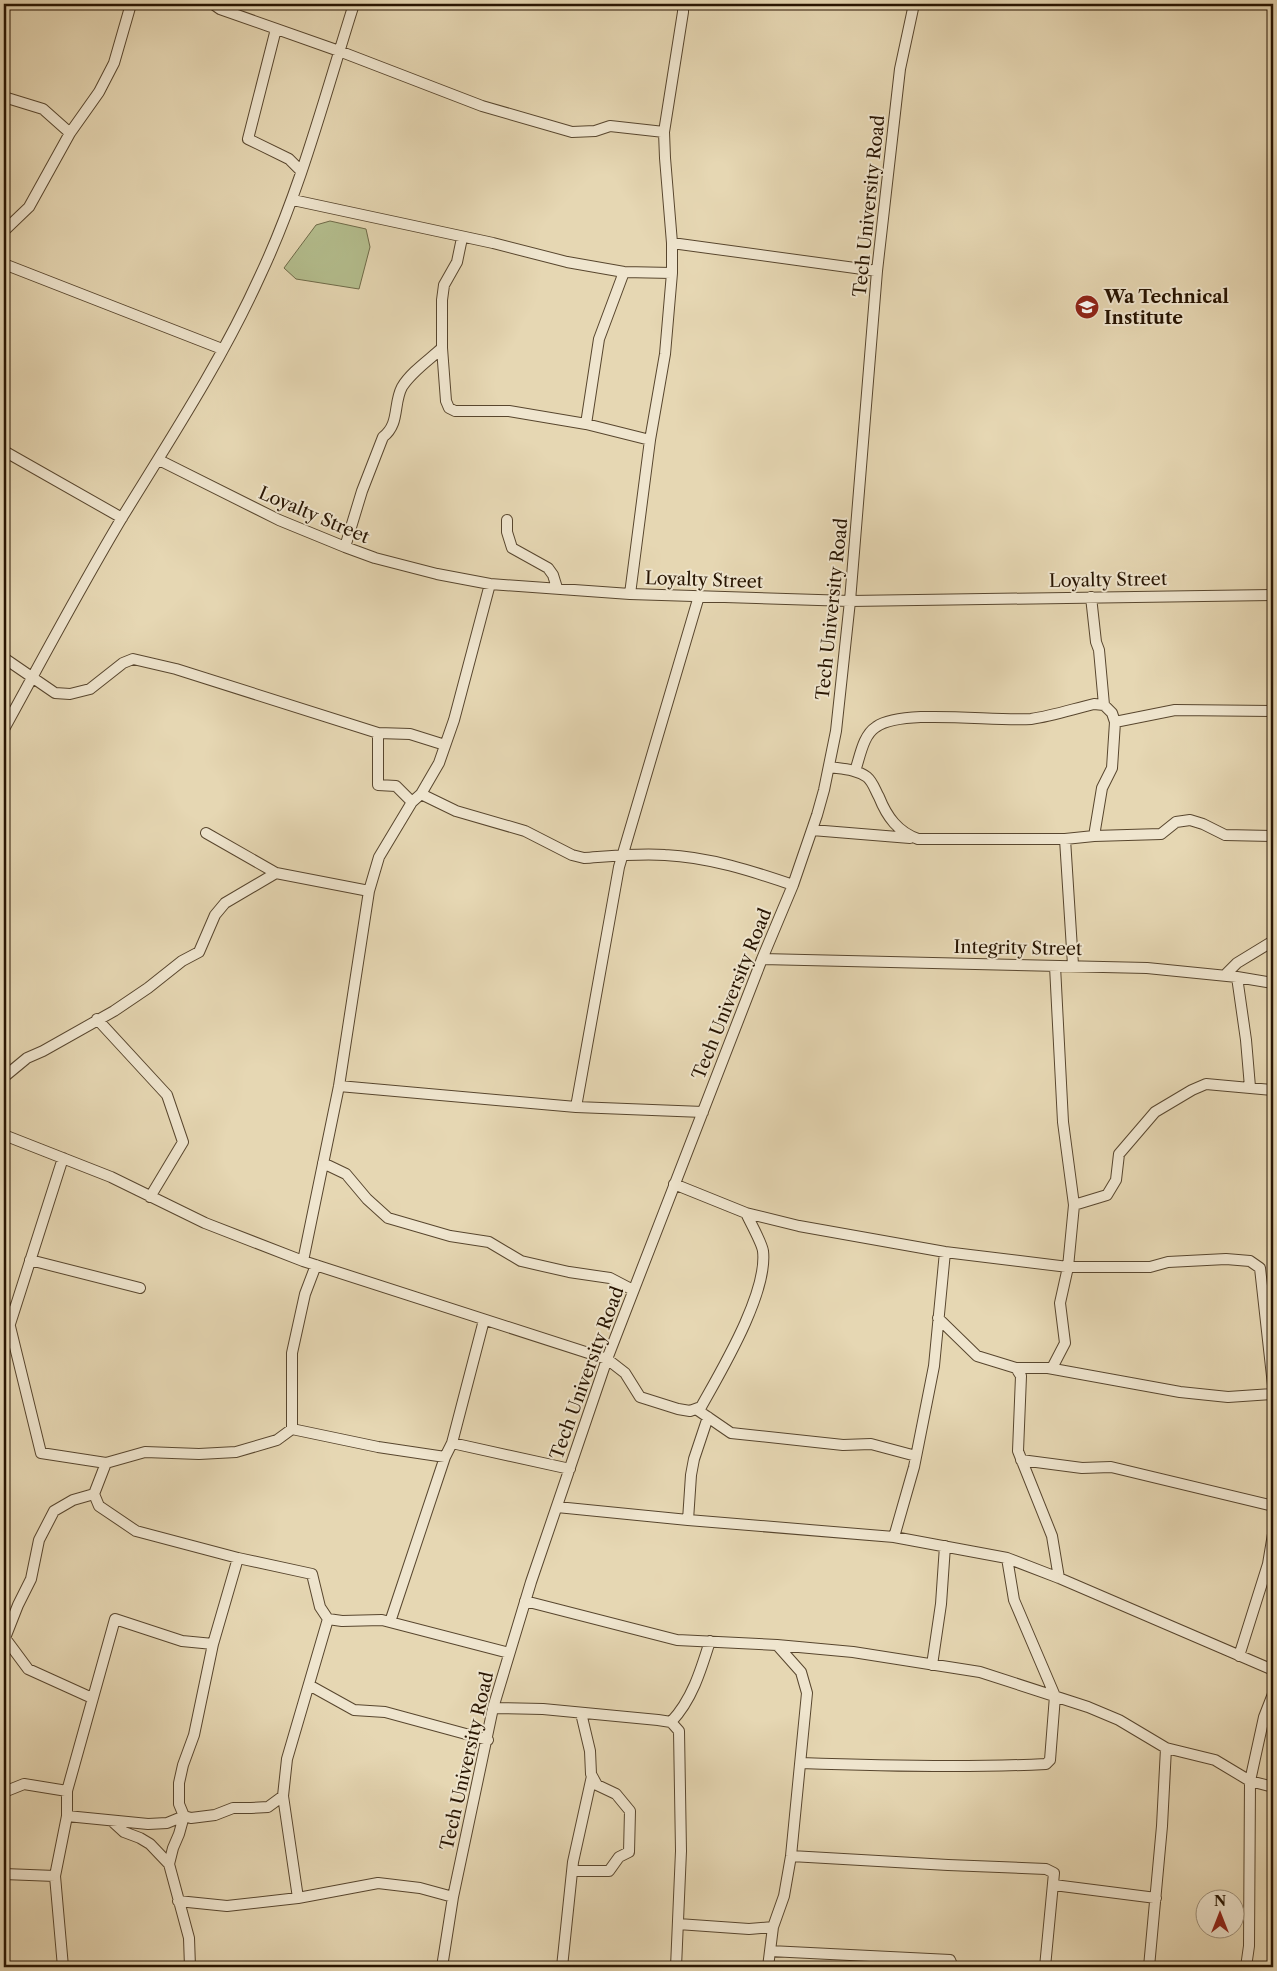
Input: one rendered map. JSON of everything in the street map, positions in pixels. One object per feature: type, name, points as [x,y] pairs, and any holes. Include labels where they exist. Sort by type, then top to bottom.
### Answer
[{"type":"street","points":[[4,230],[29,207],[70,133],[99,92],[114,63],[131,4]]},
{"type":"street","points":[[213,4],[220,9],[339,51],[482,106],[572,132],[595,131],[610,126],[664,132]]},
{"type":"street","points":[[4,729],[122,518],[159,460],[222,349],[260,277],[293,200],[354,4]]},
{"type":"street","points":[[630,594],[650,440],[665,354],[672,273],[672,244],[664,132],[683,4]]},
{"type":"street","name":"Tech University Road","points":[[442,1967],[453,1897],[488,1740],[493,1708],[524,1601],[607,1359],[762,959],[793,885],[812,830],[829,767],[836,731],[850,601],[877,271],[900,69],[914,4]]},
{"type":"street","points":[[276,29],[248,139],[289,159],[302,171]]},
{"type":"street","points":[[4,97],[43,110],[70,133]]},
{"type":"street","points":[[293,200],[462,238],[493,243],[567,262],[624,272],[672,273]]},
{"type":"street","points":[[462,238],[457,262],[444,285],[442,300],[442,348],[446,401],[449,408],[455,411],[509,411],[586,424],[650,440]]},
{"type":"street","points":[[672,244],[877,271]]},
{"type":"street","points":[[4,264],[222,349]]},
{"type":"street","points":[[586,424],[599,339],[624,272]]},
{"type":"street","points":[[346,547],[362,491],[383,437],[390,432],[394,423],[398,398],[402,388],[408,378],[442,348]]},
{"type":"street","points":[[4,451],[122,518]]},
{"type":"street","name":"Loyalty Street","points":[[159,460],[279,520],[375,558],[437,574],[490,584],[630,594],[850,601],[1273,595]]},
{"type":"street","points":[[508,520],[507,532],[512,548],[548,568],[554,575],[557,588]]},
{"type":"street","points":[[303,1261],[339,1086],[369,891],[379,857],[412,802],[421,794],[439,763],[454,720],[490,584]]},
{"type":"street","points":[[576,1107],[622,855],[699,596]]},
{"type":"street","points":[[1091,597],[1096,642],[1099,650],[1104,705]]},
{"type":"street","points":[[4,658],[55,693],[70,694],[90,689],[123,663],[133,659],[176,669],[378,733],[410,734],[446,745]]},
{"type":"street","points":[[855,771],[865,741],[875,727],[893,720],[928,717],[1029,719],[1094,704],[1104,705],[1112,713],[1115,722],[1112,768],[1102,788],[1094,836]]},
{"type":"street","points":[[1115,722],[1175,710],[1273,711]]},
{"type":"street","points":[[378,733],[378,785],[396,786],[412,802]]},
{"type":"street","points":[[829,767],[855,771],[868,778],[873,784],[888,815],[901,831],[918,839]]},
{"type":"street","points":[[421,794],[456,811],[524,831],[572,856],[584,858],[622,855],[665,855],[700,859],[762,874],[793,885]]},
{"type":"street","points":[[812,830],[918,839],[1066,839],[1094,836],[1161,834],[1176,822],[1190,820],[1225,835],[1273,836]]},
{"type":"street","points":[[206,833],[276,873],[369,891]]},
{"type":"street","points":[[1066,839],[1074,965]]},
{"type":"street","points":[[4,1077],[27,1058],[44,1051],[121,1006],[148,988],[182,961],[199,952],[215,915],[225,903],[276,873]]},
{"type":"street","points":[[1224,976],[1237,963],[1273,941]]},
{"type":"street","name":"Integrity Street","points":[[762,959],[1147,968],[1236,977],[1273,983]]},
{"type":"street","points":[[1052,1368],[1065,1342],[1060,1303],[1068,1266],[1074,1205],[1063,1122],[1055,966]]},
{"type":"street","points":[[1236,977],[1246,1040],[1250,1087]]},
{"type":"street","points":[[97,1019],[167,1095],[183,1142],[150,1197]]},
{"type":"street","points":[[1074,1205],[1107,1195],[1116,1180],[1119,1154],[1155,1112],[1192,1090],[1206,1084],[1273,1090]]},
{"type":"street","points":[[339,1086],[576,1107],[703,1112]]},
{"type":"street","points":[[4,1135],[110,1177],[205,1223],[303,1261],[607,1359],[625,1373],[640,1397],[690,1411],[701,1408],[731,1352],[761,1280],[763,1250],[746,1213]]},
{"type":"street","points":[[10,1325],[62,1158]]},
{"type":"street","points":[[323,1163],[346,1174],[366,1199],[388,1218],[450,1236],[489,1242],[521,1262],[610,1278],[633,1290]]},
{"type":"street","points":[[674,1184],[746,1213],[799,1226],[945,1252],[1068,1266],[1150,1267],[1168,1262],[1226,1259],[1250,1261],[1260,1268],[1273,1385]]},
{"type":"street","points":[[894,1536],[916,1456],[934,1366],[945,1252]]},
{"type":"street","points":[[30,1260],[140,1288]]},
{"type":"street","points":[[292,1429],[292,1352],[306,1294],[316,1265]]},
{"type":"street","points":[[4,1302],[41,1453],[106,1463],[145,1452],[199,1454],[236,1452],[277,1440],[292,1429],[378,1447],[445,1457]]},
{"type":"street","points":[[938,1318],[977,1356],[1016,1368],[1052,1368],[1180,1392],[1228,1398],[1273,1394]]},
{"type":"street","points":[[390,1622],[445,1457],[452,1443],[484,1320]]},
{"type":"street","points":[[1016,1368],[1021,1376],[1018,1451],[1052,1536],[1059,1578]]},
{"type":"street","points":[[696,1409],[730,1434],[843,1445],[871,1444],[916,1456]]},
{"type":"street","points":[[688,1520],[694,1459],[708,1417]]},
{"type":"street","points":[[452,1443],[570,1469]]},
{"type":"street","points":[[1022,1460],[1082,1468],[1111,1467],[1273,1506]]},
{"type":"street","points":[[106,1463],[94,1494],[99,1506],[136,1531],[238,1558],[312,1574],[320,1607],[328,1619],[342,1621],[382,1620],[509,1653]]},
{"type":"street","points":[[92,1698],[28,1669],[4,1639],[18,1605],[32,1579],[40,1540],[54,1511],[73,1500],[94,1494]]},
{"type":"street","points":[[557,1507],[688,1520],[894,1536],[1008,1558],[1273,1670]]},
{"type":"street","points":[[1239,1656],[1268,1564],[1273,1534]]},
{"type":"street","points":[[932,1665],[941,1604],[945,1546]]},
{"type":"street","points":[[190,1967],[189,1938],[169,1864],[172,1848],[179,1834],[184,1816],[179,1804],[179,1783],[183,1765],[194,1735],[213,1644],[238,1558]]},
{"type":"street","points":[[801,1763],[892,1767],[1046,1764],[1050,1760],[1055,1696],[1014,1600],[1008,1558]]},
{"type":"street","points":[[524,1601],[677,1640],[777,1645],[853,1652],[980,1672],[1055,1696],[1119,1720],[1166,1748],[1215,1760],[1250,1781],[1273,1787]]},
{"type":"street","points":[[63,1967],[55,1876],[67,1816],[66,1791],[115,1619],[182,1641],[213,1644]]},
{"type":"street","points":[[298,1898],[283,1796],[287,1759],[328,1619]]},
{"type":"street","points":[[671,1722],[681,1712],[693,1686],[699,1678],[710,1641]]},
{"type":"street","points":[[768,1967],[773,1928],[784,1896],[790,1856],[807,1693],[801,1672],[777,1645]]},
{"type":"street","points":[[309,1685],[354,1710],[385,1712],[488,1740]]},
{"type":"street","points":[[1246,1967],[1249,1946],[1250,1781],[1264,1717],[1273,1694]]},
{"type":"street","points":[[493,1708],[543,1709],[671,1722],[679,1731],[681,1851],[676,1967]]},
{"type":"street","points":[[562,1967],[572,1871],[592,1776],[590,1752],[581,1713]]},
{"type":"street","points":[[1149,1967],[1156,1898],[1166,1748]]},
{"type":"street","points":[[572,1871],[609,1871],[619,1857],[629,1852],[630,1811],[616,1794],[598,1785],[592,1776]]},
{"type":"street","points":[[4,1792],[24,1784],[66,1791]]},
{"type":"street","points":[[67,1816],[112,1821],[166,1823],[184,1816],[191,1818],[215,1815],[233,1808],[268,1806],[283,1796]]},
{"type":"street","points":[[112,1821],[124,1832],[150,1844],[169,1864]]},
{"type":"street","points":[[790,1856],[1046,1869],[1054,1873],[1054,1885],[1045,1967]]},
{"type":"street","points":[[4,1874],[55,1876]]},
{"type":"street","points":[[178,1901],[227,1906],[298,1898],[378,1882],[420,1888],[453,1897]]},
{"type":"street","points":[[1054,1885],[1156,1898]]},
{"type":"street","points":[[678,1924],[749,1929],[773,1928]]},
{"type":"street","points":[[770,1952],[950,1960],[953,1967]]},
{"type":"green space","points":[[330,221],[366,229],[370,247],[359,289],[296,279],[284,268],[316,225]]},
{"type":"place","name":"Wa Technical Institute","points":[[1087,307]]}]
